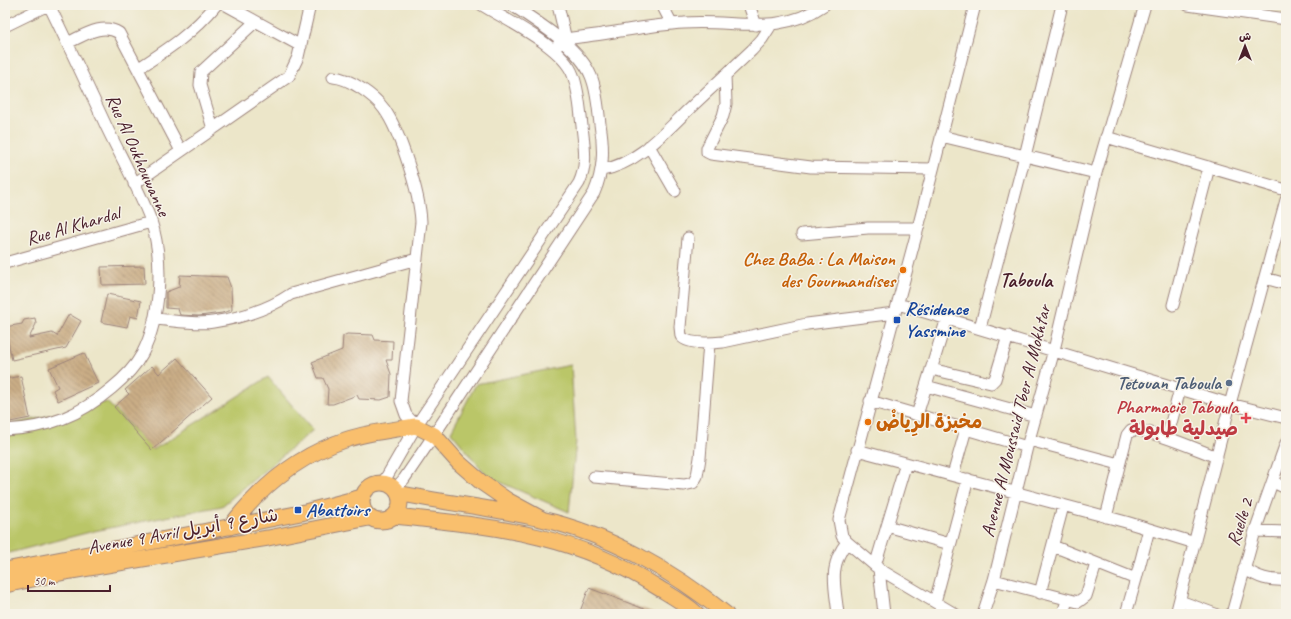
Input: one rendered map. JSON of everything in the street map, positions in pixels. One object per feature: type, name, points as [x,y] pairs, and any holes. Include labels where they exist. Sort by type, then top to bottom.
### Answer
[{"type":"highway","points":[[230,527],[248,503],[266,485],[307,456],[348,439],[416,426],[434,436],[458,462],[481,482],[507,500],[542,519]]},
{"type":"highway","name":"Avenue 9 Avril شارع 9 أبريل","points":[[5,570],[301,513],[362,497],[370,487],[392,488]]},
{"type":"highway","points":[[392,488],[401,502],[395,516]]},
{"type":"highway","points":[[392,488],[542,519],[578,530],[629,552],[702,595],[726,614]]},
{"type":"highway","points":[[362,497],[363,510],[369,518]]},
{"type":"highway","name":"Avenue 9 Avril شارع 9 أبريل","points":[[5,585],[65,572],[268,538],[369,518],[383,522],[395,516],[506,529],[532,534],[582,548],[632,572],[697,614]]},
{"type":"street","points":[[5,26],[49,5]]},
{"type":"street","name":"Rue Al Oukhouwanne","points":[[5,430],[51,424],[64,420],[92,405],[120,381],[138,360],[147,342],[154,319],[159,274],[151,222],[49,5]]},
{"type":"street","points":[[139,68],[198,27],[216,5]]},
{"type":"street","points":[[226,5],[300,46]]},
{"type":"street","points":[[134,184],[289,76],[295,66],[310,5]]},
{"type":"street","points":[[392,488],[416,426],[584,174],[585,154],[575,83],[567,63],[553,49],[482,5]]},
{"type":"street","points":[[392,488],[404,479],[434,436],[594,193],[602,170],[603,141],[593,81],[586,66],[564,40],[512,5]]},
{"type":"street","points":[[558,5],[564,40]]},
{"type":"street","points":[[662,5],[672,24]]},
{"type":"street","points":[[749,5],[756,25]]},
{"type":"street","points":[[955,614],[877,567],[846,542],[840,529],[839,514],[897,308],[975,5]]},
{"type":"street","points":[[980,328],[1026,156],[1062,5]]},
{"type":"street","name":"Avenue Al Moussaid Tber Al Mokhtar","points":[[983,614],[994,580],[1028,444],[1054,350],[1096,173],[1145,5]]},
{"type":"street","points":[[1188,5],[1286,20]]},
{"type":"street","points":[[553,49],[564,40],[686,22],[756,25],[771,25],[790,22],[818,7]]},
{"type":"street","points":[[213,128],[200,85],[201,72],[255,22]]},
{"type":"street","points":[[602,170],[611,168],[629,160],[649,146],[725,76],[762,39],[771,25]]},
{"type":"street","points":[[67,43],[98,29],[106,28],[114,30],[123,38],[181,151]]},
{"type":"street","points":[[725,76],[726,104],[723,116],[707,148],[708,153],[810,167],[932,169]]},
{"type":"street","points":[[332,77],[347,80],[378,103],[387,113],[403,149],[419,203],[422,222],[401,401],[406,415],[416,426]]},
{"type":"street","points":[[941,136],[1096,173]]},
{"type":"street","points":[[1106,137],[1286,190]]},
{"type":"street","points":[[649,146],[675,191]]},
{"type":"street","points":[[1173,305],[1209,167]]},
{"type":"street","points":[[1176,614],[1230,404],[1266,278],[1286,200]]},
{"type":"street","name":"Rue Al Khardal","points":[[5,263],[151,222]]},
{"type":"street","points":[[802,234],[868,228],[918,228]]},
{"type":"street","points":[[688,238],[680,332],[683,339],[709,343],[723,342],[807,324],[897,308],[947,318],[1230,404],[1286,418]]},
{"type":"street","points":[[154,319],[212,323],[259,311],[279,302],[291,294],[417,259]]},
{"type":"street","points":[[1266,278],[1286,284]]},
{"type":"street","points":[[917,415],[947,318]]},
{"type":"street","points":[[931,369],[991,383],[995,380],[1008,336]]},
{"type":"street","points":[[594,477],[684,485],[693,483],[697,476],[700,458],[709,343]]},
{"type":"street","points":[[926,386],[1036,416]]},
{"type":"street","points":[[1167,438],[1180,389]]},
{"type":"street","points":[[870,401],[966,429],[1119,464]]},
{"type":"street","points":[[953,475],[966,429]]},
{"type":"street","points":[[1106,517],[1127,435],[1131,430],[1167,438],[1217,457]]},
{"type":"street","name":"Ruelle 2","points":[[1232,614],[1255,531],[1286,443]]},
{"type":"street","points":[[857,450],[1016,492],[1195,542]]},
{"type":"street","points":[[884,614],[877,567],[887,526],[906,463]]},
{"type":"street","points":[[935,602],[968,479]]},
{"type":"street","points":[[1273,482],[1286,488]]},
{"type":"street","points":[[1040,593],[1063,506]]},
{"type":"street","points":[[887,526],[950,544]]},
{"type":"street","points":[[1126,614],[1149,529]]},
{"type":"street","points":[[1255,531],[1286,532]]},
{"type":"street","points":[[838,614],[834,570],[837,556],[846,542]]},
{"type":"street","points":[[1053,546],[1136,579]]},
{"type":"street","points":[[994,580],[1078,602],[1084,599],[1096,564]]},
{"type":"street","points":[[1244,568],[1253,575],[1268,580],[1286,580]]},
{"type":"street","points":[[1063,614],[1067,600]]},
{"type":"street","points":[[1180,601],[1215,614]]},
{"type":"green space","points":[[571,365],[576,441],[569,512],[488,477],[451,432],[476,384]]},
{"type":"green space","points":[[268,377],[313,430],[222,506],[94,531],[5,554],[5,426],[107,402],[153,450]]},
{"type":"building","points":[[144,266],[145,284],[102,285],[101,267]]},
{"type":"building","points":[[180,275],[227,277],[231,288],[232,310],[199,316],[180,315],[178,309],[166,308],[166,292],[179,287]]},
{"type":"building","points":[[107,294],[141,301],[138,318],[130,316],[127,327],[101,322]]},
{"type":"building","points":[[69,314],[81,321],[66,348],[12,360],[5,327],[22,324],[24,320],[35,318],[36,324],[29,338],[52,333],[57,336]]},
{"type":"building","points":[[347,334],[373,335],[375,340],[393,341],[392,360],[386,360],[391,374],[390,397],[381,400],[359,399],[357,395],[333,404],[327,404],[328,389],[323,378],[318,378],[312,362],[342,350],[343,336]]},
{"type":"building","points":[[84,353],[98,383],[58,401],[53,390],[58,387],[49,368]]},
{"type":"building","points":[[177,358],[212,397],[152,450],[114,407],[129,394],[125,390],[152,366],[159,374]]},
{"type":"building","points":[[21,376],[30,418],[10,422],[5,397],[5,379]]},
{"type":"building","points":[[589,588],[655,613],[579,614]]},
{"type":"place","name":"Chez BaBa : La Maison des Gourmandises","points":[[903,270]]},
{"type":"place","name":"Résidence Yassmine","points":[[897,320]]},
{"type":"place","name":"Tetouan Taboula","points":[[1229,383]]},
{"type":"place","name":"Pharmacie Taboula صيدلية طابولة","points":[[1246,418]]},
{"type":"place","name":"مخبزة الرِياضْ","points":[[868,422]]},
{"type":"place","name":"Abattoirs","points":[[298,510]]},
{"type":"district","name":"Taboula","points":[[1026,280]]}]
